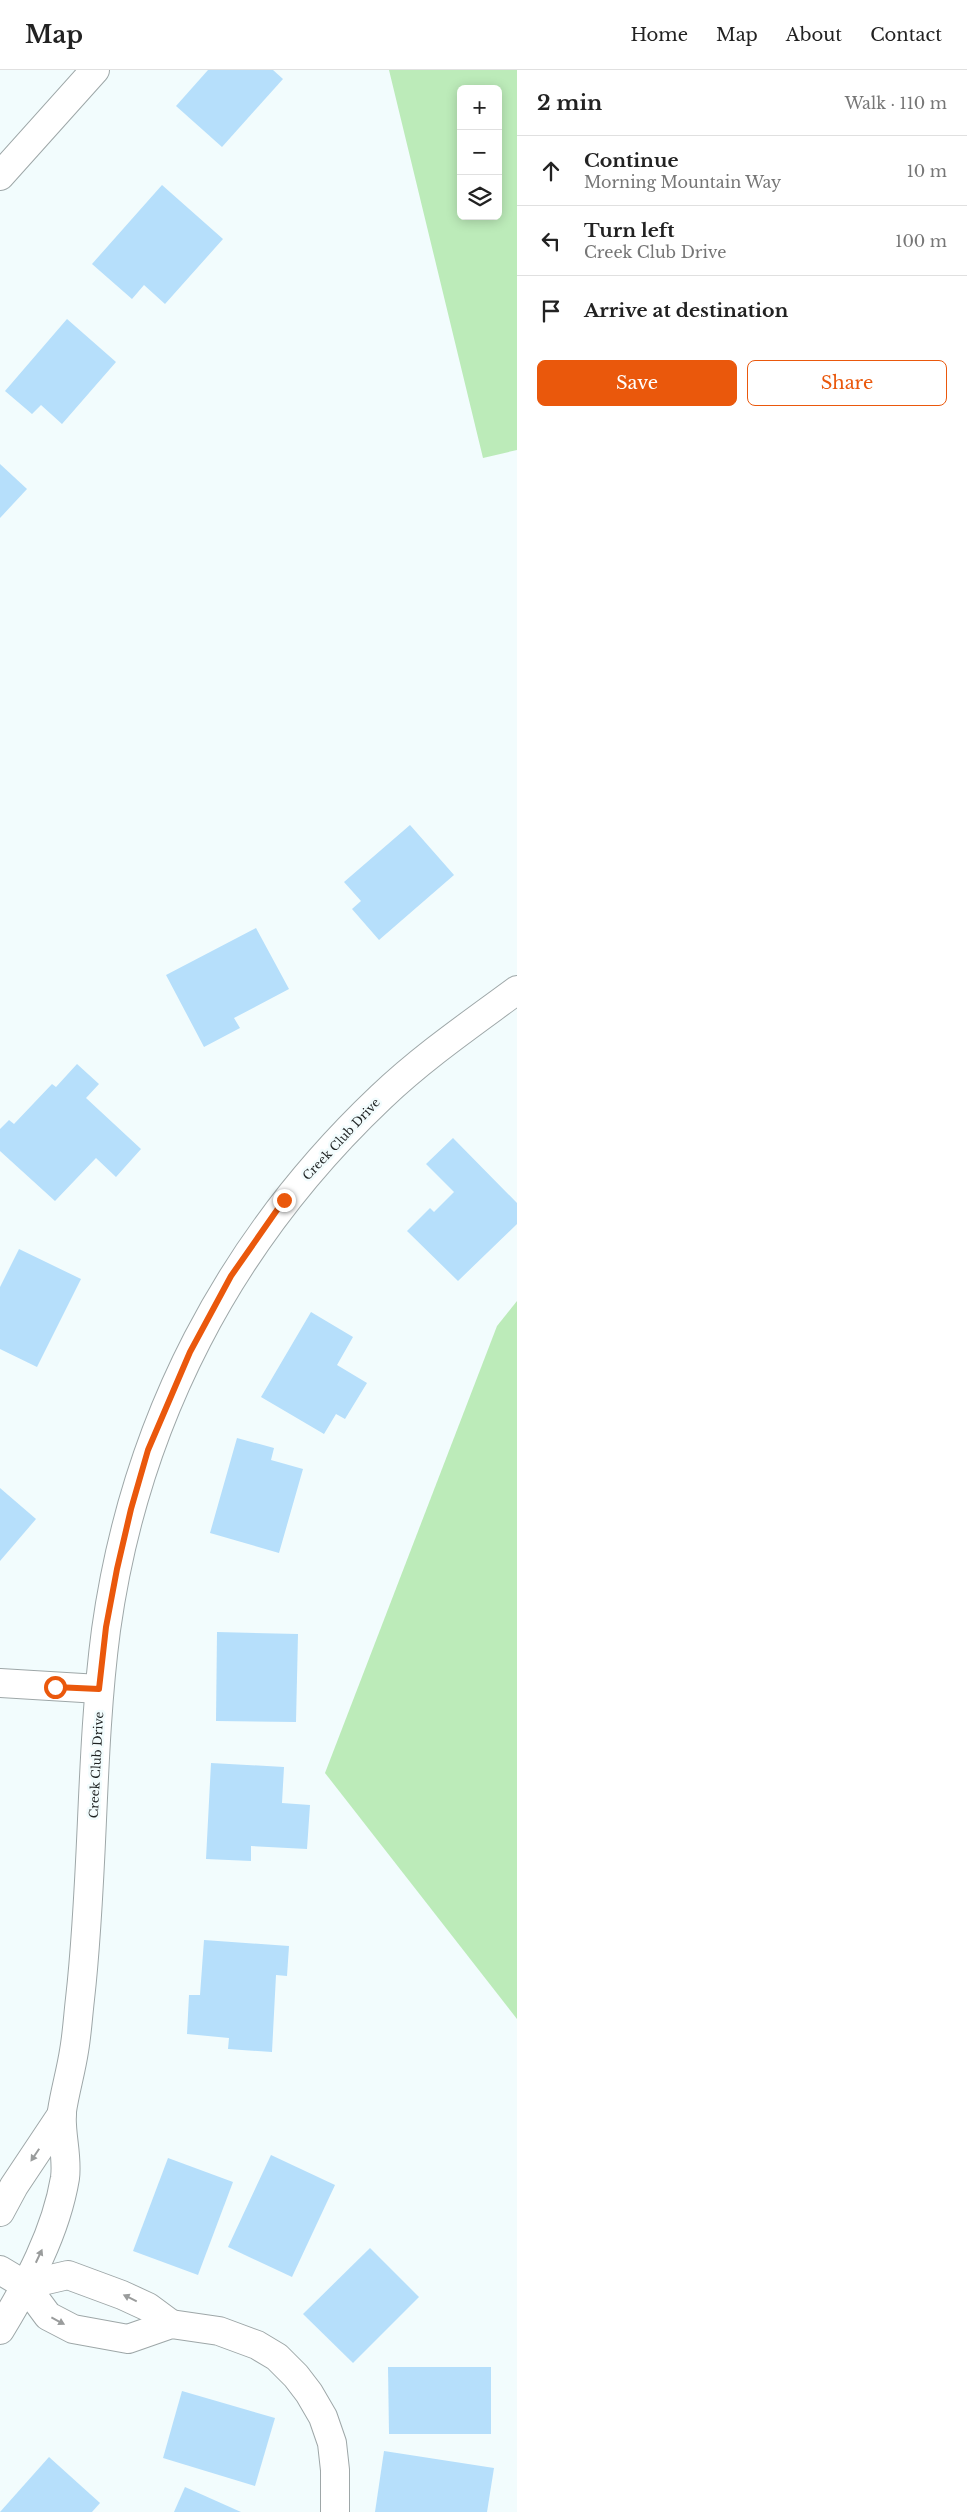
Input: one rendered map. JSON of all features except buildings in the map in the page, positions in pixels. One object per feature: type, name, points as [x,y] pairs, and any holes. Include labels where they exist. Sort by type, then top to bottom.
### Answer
[{"type":"street","points":[[0,176],[95,70]]},
{"type":"street","name":"Creek Club Drive","points":[[0,2330],[25,2285],[58,2209],[66,2174],[62,2114],[74,2049],[84,1961],[99,1689],[106,1627],[131,1509],[148,1450],[190,1352],[231,1276],[284,1200],[329,1149],[382,1096],[431,1054],[517,990]]},
{"type":"street","points":[[0,1683],[99,1689]]},
{"type":"street","name":"Creek Club Drive","points":[[0,2212],[14,2186],[62,2114]]},
{"type":"street","points":[[0,2270],[25,2285],[48,2316],[73,2329],[128,2339],[171,2324],[219,2331],[257,2345],[277,2357],[296,2376],[323,2418],[332,2442],[335,2470],[335,2512]]},
{"type":"street","points":[[25,2285],[68,2276],[122,2295],[148,2307],[171,2324]]},
{"type":"green space","points":[[389,70],[517,70],[517,450],[483,458]]},
{"type":"green space","points":[[517,1301],[517,2019],[325,1773],[497,1326]]},
{"type":"route","points":[[55,1687],[99,1689],[106,1627],[117,1569],[131,1509],[148,1450],[190,1352],[231,1276],[284,1200]]}]
